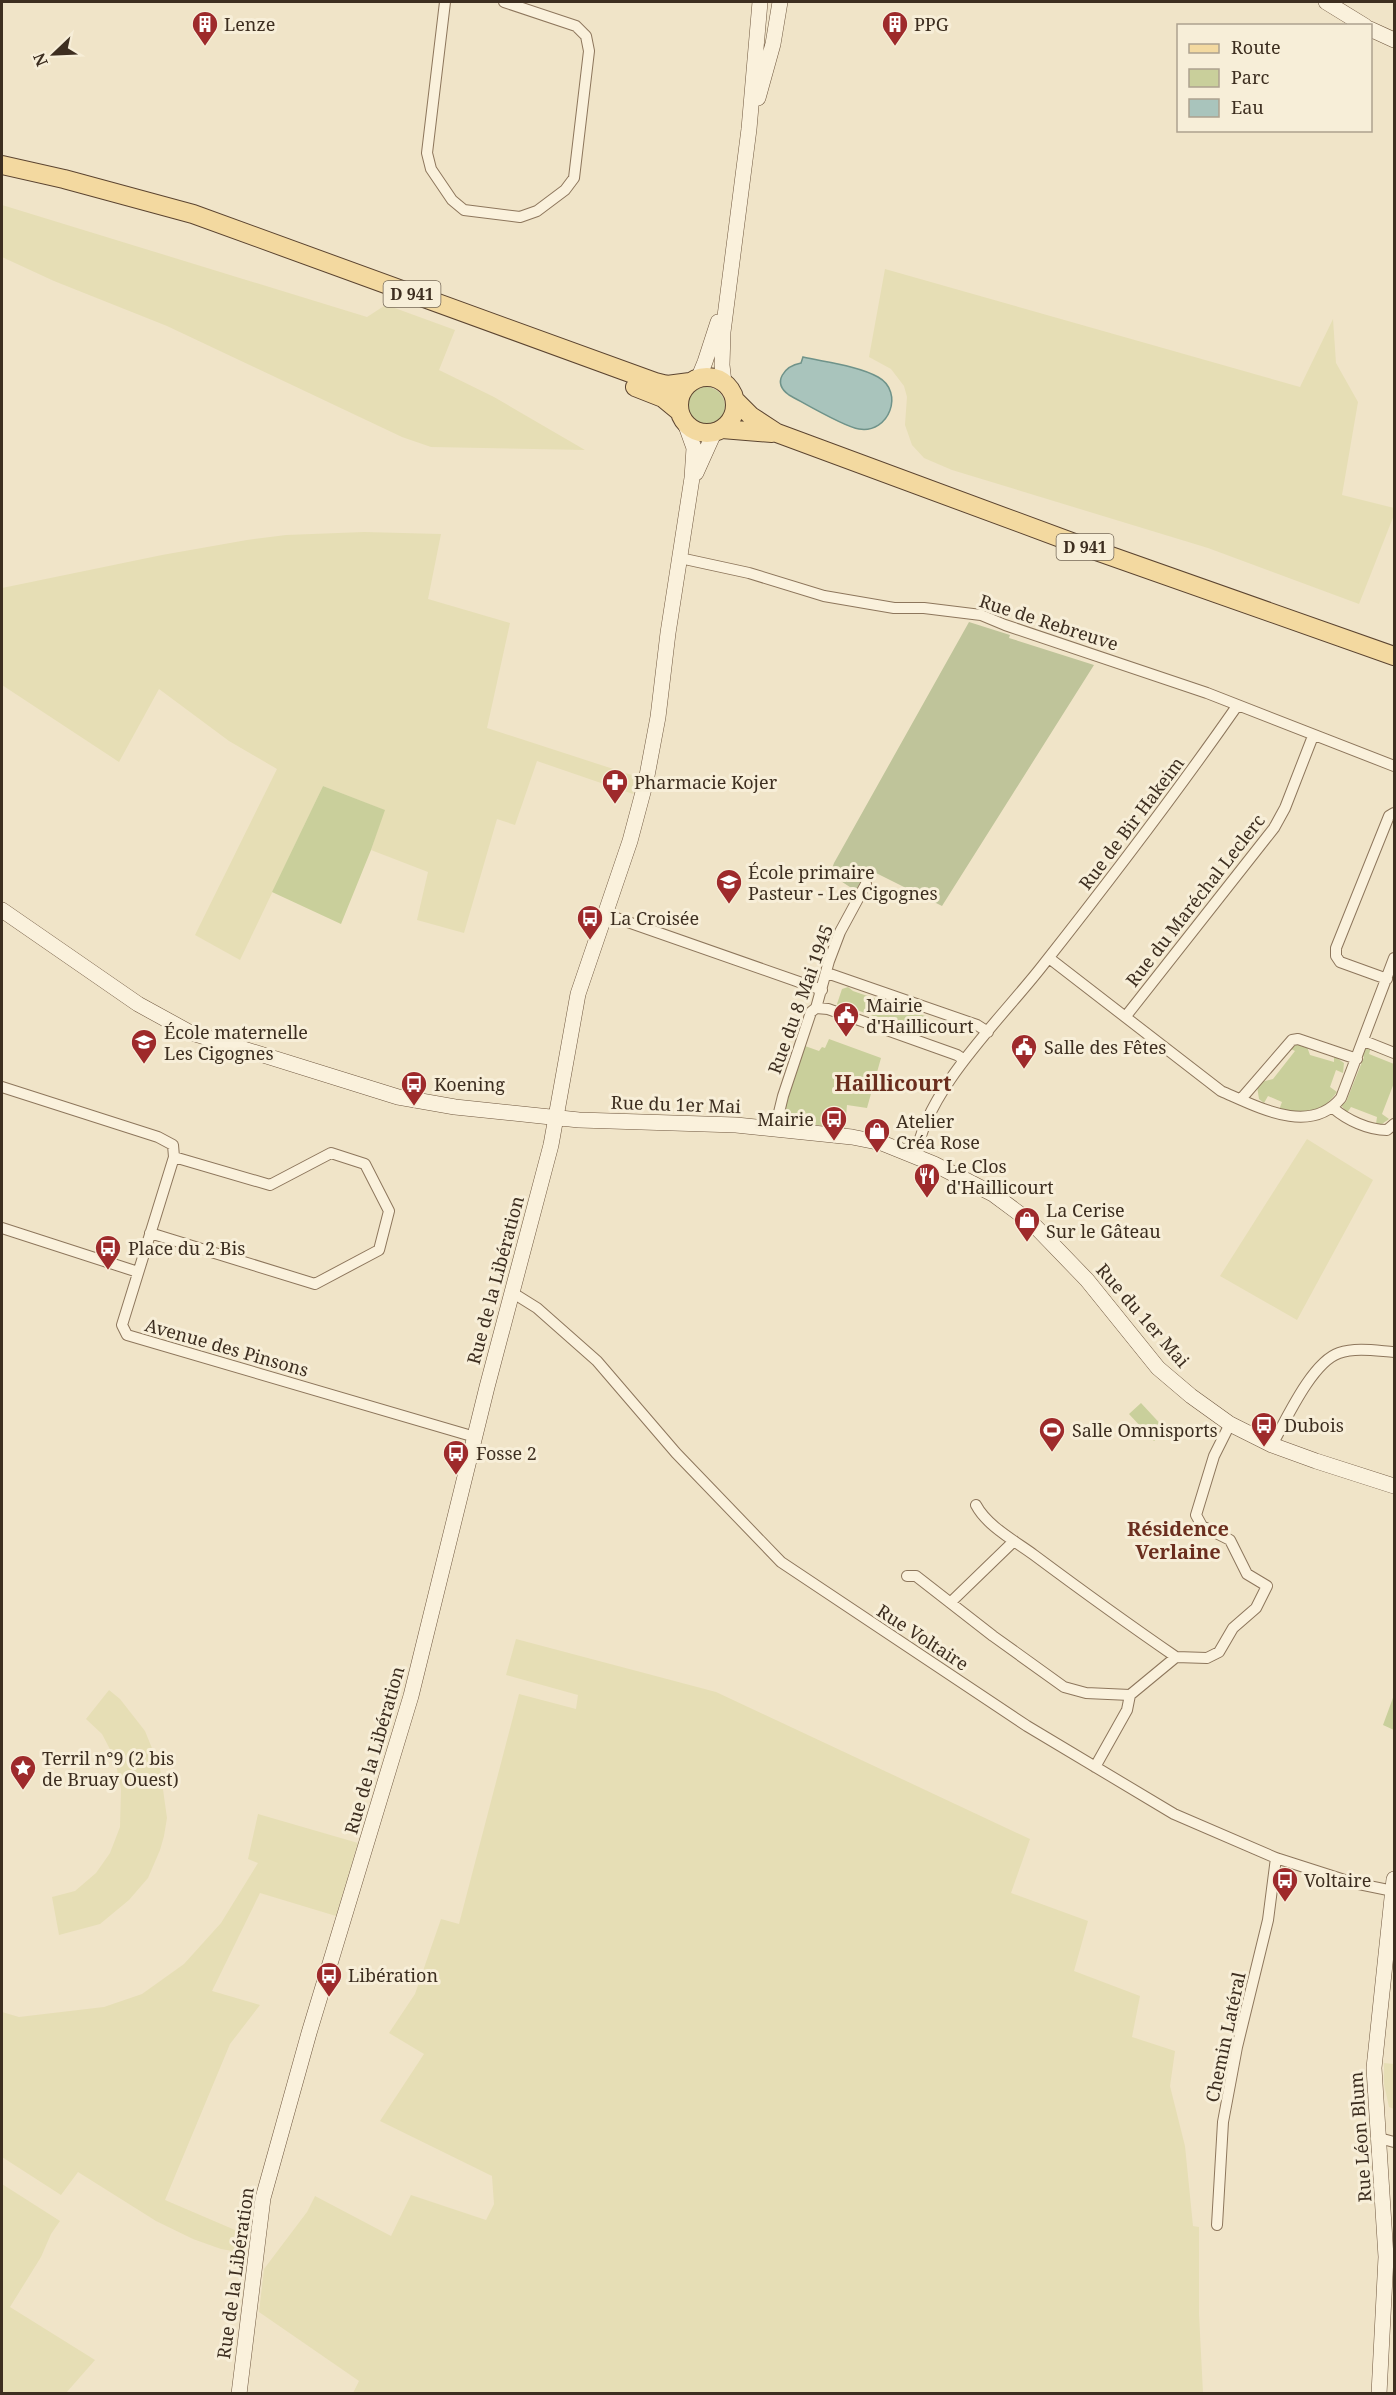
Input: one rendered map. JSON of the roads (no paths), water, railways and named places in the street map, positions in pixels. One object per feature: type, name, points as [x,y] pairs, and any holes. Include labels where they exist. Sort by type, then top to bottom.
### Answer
[{"type":"main road","points":[[723,382],[723,332],[749,129],[760,2]]},
{"type":"main road","points":[[749,129],[772,44],[780,2]]},
{"type":"main road","points":[[1326,2],[1362,24]]},
{"type":"main road","points":[[1372,29],[1395,40]]},
{"type":"main road","name":"D 941","points":[[2,165],[64,179],[193,214],[655,382],[667,385],[694,380]]},
{"type":"main road","name":"D 941","points":[[134,199],[351,283],[592,369],[663,398],[682,417]]},
{"type":"main road","points":[[692,478],[694,448],[682,417],[680,396],[694,380],[705,362],[728,287]]},
{"type":"main road","points":[[692,478],[718,431],[733,416],[735,400],[723,382],[711,377],[694,380]]},
{"type":"main road","name":"D 941","points":[[735,400],[751,416],[777,433],[1075,543],[1395,656]]},
{"type":"main road","points":[[682,417],[698,432],[718,431]]},
{"type":"main road","name":"D 941","points":[[718,431],[777,433]]},
{"type":"main road","name":"Rue de la Libération","points":[[239,2394],[263,2198],[309,2033],[411,1696],[556,1117],[578,994],[630,841],[646,781],[658,717],[692,478]]},
{"type":"main road","name":"Rue du 1er Mai","points":[[2,909],[138,1004],[189,1032],[398,1097],[455,1107],[556,1117],[775,1129],[867,1139],[916,1156],[963,1177],[993,1194],[1032,1223],[1087,1280],[1158,1368],[1191,1396],[1230,1424],[1272,1445],[1395,1486]]},
{"type":"main road","name":"Rue Léon Blum","points":[[1379,2394],[1386,2257],[1374,2068],[1394,1885]]},
{"type":"street","points":[[446,2],[427,153],[430,169],[452,200],[464,210],[520,217],[537,211],[565,190],[574,178],[590,51],[586,36],[576,26],[504,2]]},
{"type":"street","name":"Rue de Rebreuve","points":[[681,558],[749,573],[824,596],[894,608],[924,608],[981,615],[1207,693],[1312,736],[1395,766]]},
{"type":"street","name":"Rue de Bir Hakeim","points":[[916,1156],[918,1142],[963,1059],[1049,958],[1134,849],[1237,706]]},
{"type":"street","name":"Rue du Maréchal Leclerc","points":[[1126,1016],[1274,828],[1285,808],[1312,736]]},
{"type":"street","points":[[1387,979],[1340,962],[1336,956],[1336,948],[1389,816],[1395,813]]},
{"type":"street","name":"Rue du 8 Mai 1945","points":[[775,1129],[783,1096],[811,1012],[816,1008],[829,961],[840,932],[866,884]]},
{"type":"street","points":[[605,914],[822,990]]},
{"type":"street","points":[[1049,958],[1221,1091],[1289,1116],[1309,1118],[1333,1108],[1341,1098],[1395,958]]},
{"type":"street","points":[[827,973],[977,1025],[988,1032]]},
{"type":"street","points":[[816,1008],[828,1010],[957,1054],[963,1059]]},
{"type":"street","points":[[1241,1099],[1292,1040],[1298,1039],[1357,1059]]},
{"type":"street","points":[[1364,1041],[1395,1053]]},
{"type":"street","name":"Avenue des Pinsons","points":[[2,1087],[158,1137],[173,1145],[174,1157],[122,1325],[128,1335],[475,1437]]},
{"type":"street","points":[[1333,1108],[1344,1118],[1378,1130],[1387,1130],[1395,1124]]},
{"type":"street","points":[[150,1233],[315,1284],[379,1250],[389,1211],[365,1164],[331,1153],[270,1185],[174,1157]]},
{"type":"street","points":[[2,1228],[138,1272]]},
{"type":"street","name":"Rue Voltaire","points":[[513,1293],[537,1308],[597,1361],[676,1453],[781,1562],[1027,1726],[1174,1814],[1276,1858],[1354,1883],[1394,1885]]},
{"type":"street","points":[[1272,1445],[1314,1374],[1326,1360],[1339,1353],[1359,1350],[1395,1352]]},
{"type":"street","points":[[976,1505],[981,1514],[1014,1540],[1113,1614],[1176,1657],[1207,1658],[1219,1652],[1233,1628],[1256,1608],[1267,1587],[1247,1574],[1230,1540],[1202,1526],[1196,1515],[1214,1456],[1230,1424]]},
{"type":"street","points":[[951,1602],[1014,1540]]},
{"type":"street","points":[[907,1576],[916,1576],[1064,1687],[1086,1693],[1130,1695]]},
{"type":"street","points":[[1095,1767],[1127,1710],[1130,1695],[1176,1657]]},
{"type":"street","name":"Chemin Latéral","points":[[1217,2225],[1223,2122],[1237,2047],[1268,1920],[1276,1858]]},
{"type":"street","points":[[1379,2138],[1395,2142]]},
{"type":"water","points":[[803,357],[852,367],[878,377],[891,392],[890,410],[885,419],[870,429],[859,429],[834,419],[789,395],[781,385],[782,375],[790,367],[801,363]]},
{"type":"place","name":"Lenze","points":[[205,47]]},
{"type":"place","name":"PPG","points":[[895,47]]},
{"type":"place","name":"Pharmacie Kojer","points":[[615,805]]},
{"type":"place","name":"École primaire Pasteur - Les Cigognes","points":[[729,905]]},
{"type":"place","name":"La Croisée","points":[[590,941]]},
{"type":"place","name":"Mairie d'Haillicourt","points":[[846,1038]]},
{"type":"place","name":"École maternelle Les Cigognes","points":[[144,1065]]},
{"type":"place","name":"Salle des Fêtes","points":[[1024,1070]]},
{"type":"place","name":"Koening","points":[[414,1107]]},
{"type":"place","name":"Mairie","points":[[834,1142]]},
{"type":"place","name":"Atelier Créa Rose","points":[[877,1154]]},
{"type":"place","name":"Le Clos d'Haillicourt","points":[[927,1199]]},
{"type":"place","name":"La Cerise Sur le Gâteau","points":[[1027,1243]]},
{"type":"place","name":"Place du 2 Bis","points":[[108,1271]]},
{"type":"place","name":"Dubois","points":[[1264,1448]]},
{"type":"place","name":"Salle Omnisports","points":[[1052,1453]]},
{"type":"place","name":"Fosse 2","points":[[456,1476]]},
{"type":"place","name":"Terril n°9 (2 bis de Bruay Ouest)","points":[[23,1791]]},
{"type":"place","name":"Voltaire","points":[[1285,1903]]},
{"type":"place","name":"Libération","points":[[329,1998]]},
{"type":"district","name":"Haillicourt","points":[[893,1083]]},
{"type":"district","name":"Résidence Verlaine","points":[[1178,1540]]}]
